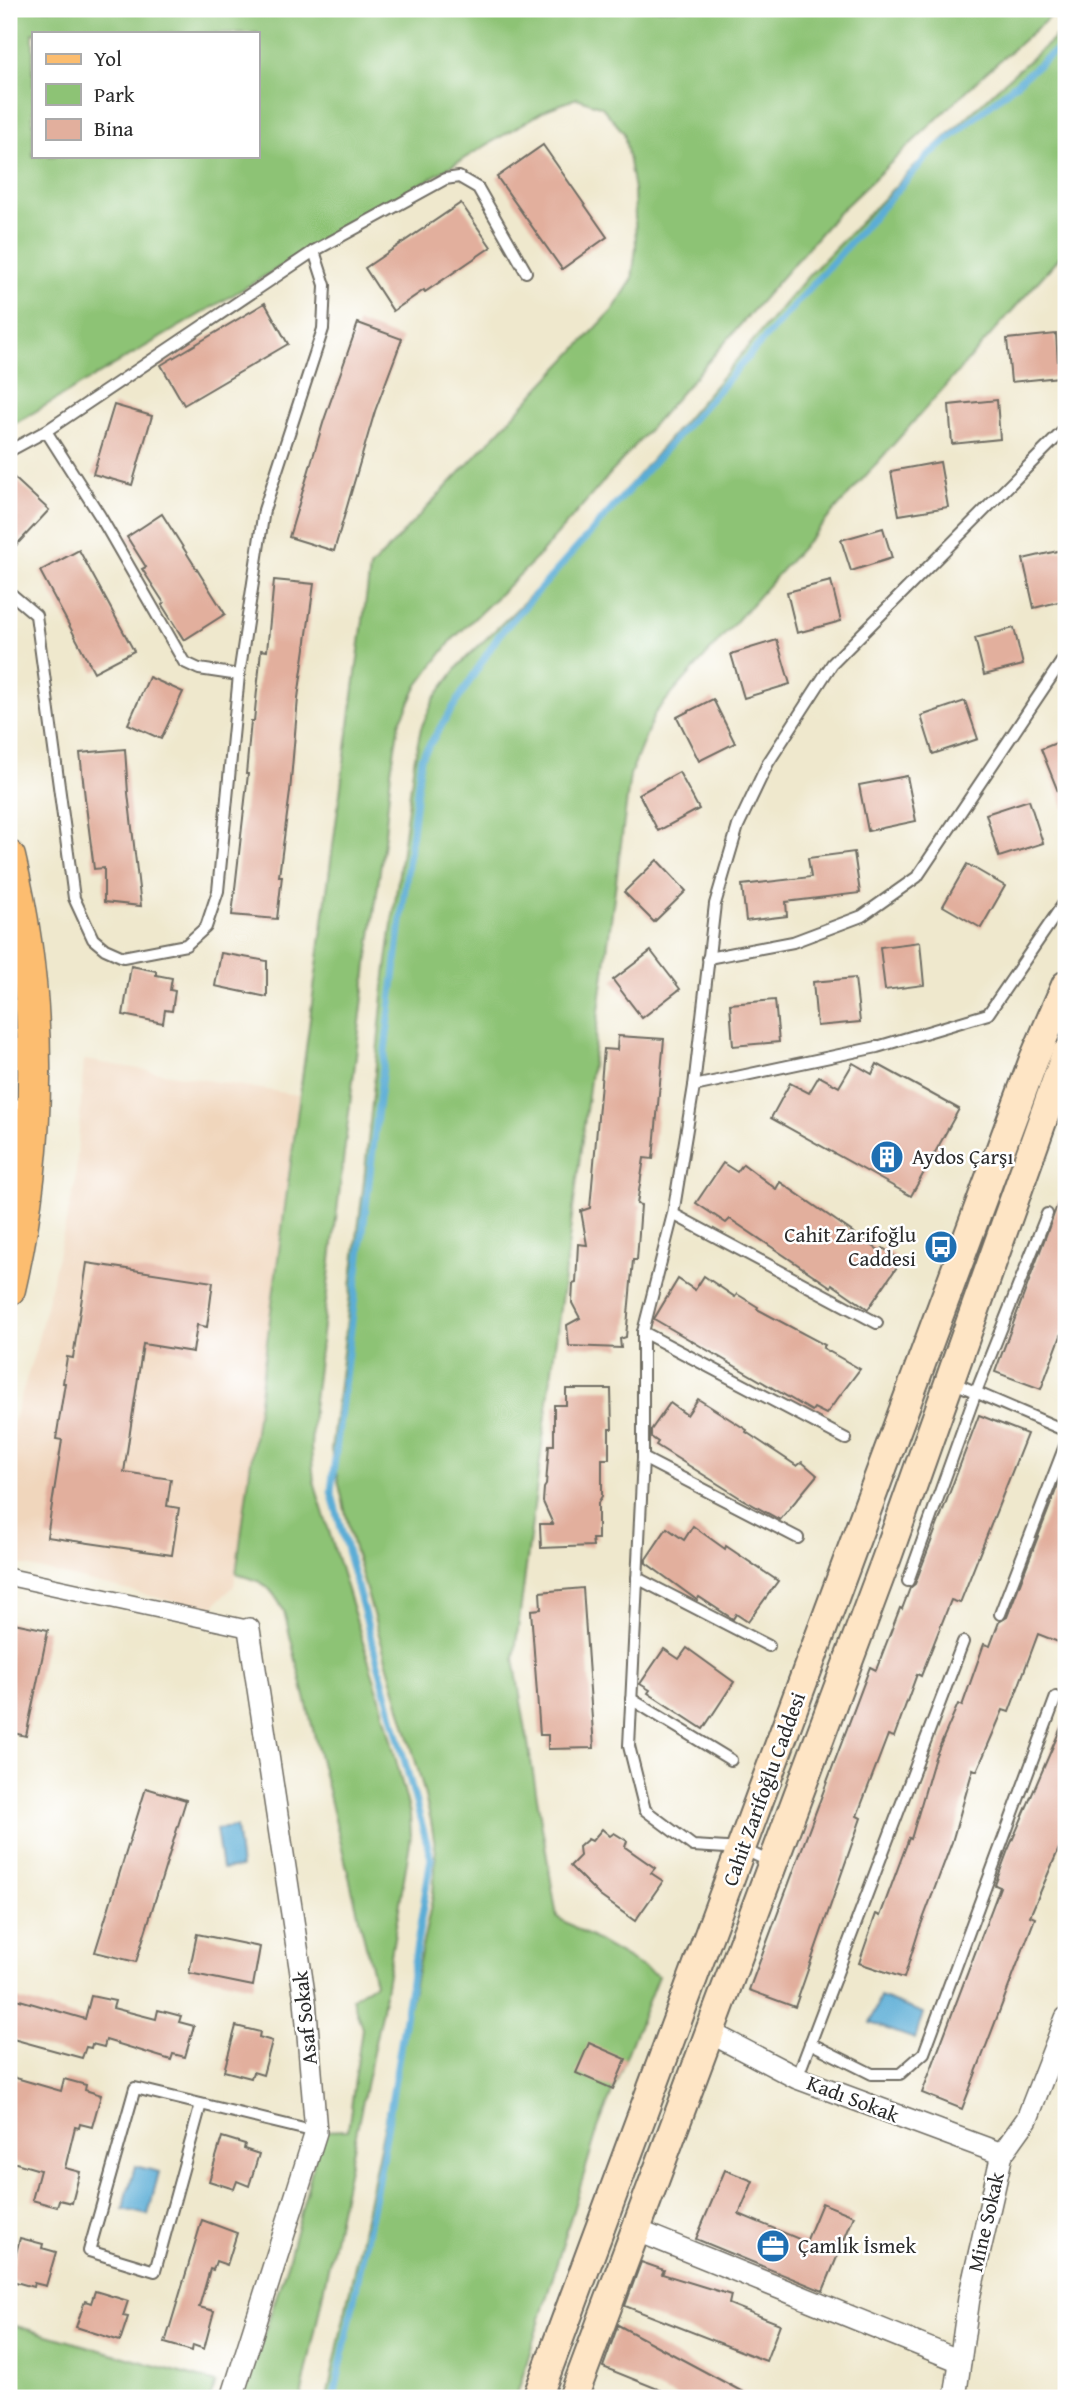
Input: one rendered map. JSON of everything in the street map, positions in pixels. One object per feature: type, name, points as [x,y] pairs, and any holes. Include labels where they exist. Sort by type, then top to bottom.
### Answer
[{"type":"main road","points":[[9,857],[26,949],[33,1029],[21,1110],[23,1215],[9,1289]]},
{"type":"main road","name":"Cahit Zarifoğlu Caddesi","points":[[537,2398],[1034,1059],[1066,985]]},
{"type":"main road","name":"Cahit Zarifoğlu Caddesi","points":[[573,2398],[1061,1083],[1066,1054]]},
{"type":"street","points":[[9,1577],[249,1629]]},
{"type":"street","name":"Asaf Sokak","points":[[232,2398],[316,2132],[305,2000],[249,1629]]},
{"type":"street","name":"Mine Sokak","points":[[956,2398],[969,2298],[1002,2154],[1027,2119],[1066,2018]]},
{"type":"street","name":"Kadı Sokak","points":[[709,2032],[797,2078],[1002,2154]]},
{"type":"street","points":[[636,2230],[960,2361]]},
{"type":"lane","points":[[9,451],[46,431],[314,251],[445,179],[459,177],[478,188],[526,272]]},
{"type":"lane","points":[[9,592],[36,615],[74,898],[93,939],[105,949],[123,957],[186,945],[206,927],[218,891],[239,675],[264,510],[323,330],[325,285],[314,251]]},
{"type":"lane","points":[[773,1863],[743,1849],[693,1846],[645,1810],[629,1746],[643,1458],[643,1332],[673,1214],[694,1086],[715,904],[738,826],[768,763],[832,664],[1066,428]]},
{"type":"lane","points":[[46,431],[100,516],[184,662],[199,669],[239,675]]},
{"type":"lane","points":[[708,958],[793,942],[862,916],[916,877],[1066,655]]},
{"type":"lane","points":[[694,1086],[877,1047],[988,1014],[1066,900]]},
{"type":"lane","points":[[673,1214],[877,1324]]},
{"type":"lane","points":[[908,1581],[976,1392],[1047,1214]]},
{"type":"lane","points":[[643,1332],[846,1439]]},
{"type":"lane","points":[[949,1381],[1066,1431]]},
{"type":"lane","points":[[1000,1614],[1066,1443]]},
{"type":"lane","points":[[643,1458],[798,1538]]},
{"type":"lane","points":[[637,1578],[769,1646]]},
{"type":"lane","points":[[797,2078],[963,1642]]},
{"type":"lane","points":[[810,2043],[872,2074],[900,2074],[924,2053],[1056,1697]]},
{"type":"lane","points":[[631,1699],[731,1760]]},
{"type":"lane","points":[[201,2104],[155,2271],[89,2251],[135,2088],[201,2104],[316,2132]]},
{"type":"shaded area","points":[[84,1060],[298,1095],[234,1586],[209,1610],[9,1562],[9,1434],[36,1348],[75,1184]]},
{"type":"green space","points":[[9,9],[1059,9],[982,76],[837,214],[535,560],[452,640],[418,685],[399,724],[313,1408],[311,1448],[314,1482],[380,1698],[410,1814],[411,1837],[382,2009],[301,2398],[243,2398],[289,2258],[322,2131],[348,2130],[362,2028],[352,1998],[375,1983],[284,1611],[275,1595],[265,1585],[236,1574],[370,568],[613,310],[632,280],[636,247],[634,190],[624,133],[602,107],[577,98],[548,109],[9,427]]},
{"type":"green space","points":[[1066,28],[1066,250],[655,713],[630,775],[514,1659],[557,1917],[658,1976],[598,2128],[516,2398],[327,2398],[433,1895],[436,1853],[421,1780],[353,1545],[331,1450],[364,1181],[385,976],[421,728],[434,699],[461,663],[558,569],[809,275],[914,167]]},
{"type":"green space","points":[[9,2324],[216,2383],[210,2398],[9,2398]]},
{"type":"water","points":[[236,1827],[241,1867],[222,1869],[216,1829]]},
{"type":"water","points":[[880,1997],[923,2013],[915,2039],[870,2023]]},
{"type":"water","points":[[135,2166],[159,2172],[148,2215],[123,2209]]},
{"type":"building","points":[[543,145],[607,237],[562,269],[497,177]]},
{"type":"building","points":[[461,203],[491,247],[393,311],[365,268]]},
{"type":"building","points":[[265,303],[288,344],[184,405],[161,365]]},
{"type":"building","points":[[358,323],[402,339],[375,411],[334,551],[289,537],[324,420]]},
{"type":"building","points":[[1056,334],[1059,377],[1011,382],[1007,339]]},
{"type":"building","points":[[997,400],[1000,439],[952,444],[949,405]]},
{"type":"building","points":[[114,405],[152,416],[132,485],[93,474]]},
{"type":"building","points":[[940,462],[948,507],[899,515],[891,471]]},
{"type":"building","points":[[9,473],[49,510],[9,553]]},
{"type":"building","points":[[162,514],[225,614],[184,640],[142,569],[146,567],[127,537]]},
{"type":"building","points":[[883,528],[892,558],[851,571],[841,540]]},
{"type":"building","points":[[1066,549],[1066,600],[1034,608],[1023,559]]},
{"type":"building","points":[[79,550],[134,651],[94,672],[40,571]]},
{"type":"building","points":[[274,580],[314,584],[298,698],[277,919],[232,915],[248,774],[251,721],[254,721],[261,650],[267,651]]},
{"type":"building","points":[[831,581],[841,621],[797,633],[787,592]]},
{"type":"building","points":[[1014,628],[1023,665],[984,675],[975,638]]},
{"type":"building","points":[[777,640],[790,684],[744,698],[731,654]]},
{"type":"building","points":[[149,677],[183,692],[161,739],[128,724]]},
{"type":"building","points":[[713,699],[735,743],[699,761],[677,717]]},
{"type":"building","points":[[965,701],[978,739],[933,754],[921,716]]},
{"type":"building","points":[[1066,739],[1066,809],[1065,809],[1041,749]]},
{"type":"building","points":[[125,749],[141,906],[104,902],[104,868],[94,869],[80,753]]},
{"type":"building","points":[[679,772],[699,809],[658,831],[639,794]]},
{"type":"building","points":[[907,776],[916,821],[868,831],[859,785]]},
{"type":"building","points":[[1029,800],[1043,843],[999,857],[986,814]]},
{"type":"building","points":[[854,852],[860,893],[786,902],[787,916],[746,921],[742,885],[811,877],[808,858]]},
{"type":"building","points":[[657,860],[686,891],[654,922],[624,892]]},
{"type":"building","points":[[967,864],[1005,886],[981,928],[943,906]]},
{"type":"building","points":[[920,942],[924,985],[885,990],[880,947]]},
{"type":"building","points":[[651,951],[680,989],[642,1018],[613,980]]},
{"type":"building","points":[[221,953],[267,961],[267,997],[215,986]]},
{"type":"building","points":[[131,966],[156,971],[156,975],[172,978],[170,990],[175,991],[172,1011],[165,1010],[163,1023],[123,1015]]},
{"type":"building","points":[[855,978],[860,1022],[817,1026],[813,982]]},
{"type":"building","points":[[775,1000],[779,1042],[733,1046],[730,1004]]},
{"type":"building","points":[[618,1036],[664,1039],[653,1159],[644,1158],[637,1204],[641,1205],[637,1260],[633,1260],[626,1337],[620,1339],[621,1348],[569,1346],[567,1325],[580,1318],[572,1303],[573,1284],[576,1283],[578,1244],[587,1245],[581,1211],[590,1208],[604,1049],[617,1050]]},
{"type":"building","name":"Aydos Çarşı","points":[[853,1063],[872,1074],[877,1064],[959,1109],[911,1196],[771,1118],[790,1083],[809,1093],[819,1076],[839,1087]]},
{"type":"building","points":[[723,1163],[737,1172],[743,1164],[776,1189],[780,1182],[880,1251],[883,1248],[901,1261],[868,1309],[730,1219],[726,1223],[696,1203]]},
{"type":"building","points":[[1064,1187],[1066,1322],[1041,1389],[995,1372]]},
{"type":"building","points":[[87,1263],[213,1282],[207,1327],[197,1325],[193,1352],[143,1344],[124,1472],[171,1479],[167,1506],[179,1508],[172,1555],[47,1537],[62,1440],[56,1439],[63,1383],[67,1357],[73,1358]]},
{"type":"building","points":[[704,1276],[735,1297],[737,1294],[758,1307],[757,1309],[825,1345],[823,1348],[860,1369],[826,1414],[814,1408],[812,1411],[654,1319],[678,1279],[695,1290]]},
{"type":"building","points":[[566,1389],[611,1389],[612,1429],[609,1429],[609,1459],[602,1459],[598,1539],[592,1539],[593,1546],[541,1548],[540,1524],[553,1524],[543,1502],[549,1445],[554,1445],[554,1405],[566,1405]]},
{"type":"building","points":[[698,1399],[797,1466],[802,1462],[817,1475],[780,1520],[656,1445],[658,1442],[651,1437],[651,1430],[670,1403],[687,1415]]},
{"type":"building","points":[[979,1415],[1027,1434],[960,1603],[951,1600],[921,1676],[917,1674],[894,1737],[888,1735],[857,1816],[861,1818],[795,2007],[749,1990],[870,1667],[876,1670],[900,1608],[902,1609],[910,1588],[915,1584]]},
{"type":"building","points":[[1066,1464],[1066,1645],[1038,1634],[1009,1712],[1003,1710],[977,1771],[973,1769],[952,1842],[904,1978],[859,1963],[876,1914],[880,1916],[909,1838],[911,1839],[935,1757],[958,1704],[962,1706],[984,1644],[990,1646],[999,1622],[1007,1617]]},
{"type":"building","points":[[693,1526],[778,1581],[748,1622],[736,1614],[733,1619],[699,1597],[697,1600],[646,1563],[667,1528],[684,1540]]},
{"type":"building","points":[[583,1588],[594,1748],[548,1749],[548,1735],[540,1735],[531,1610],[541,1609],[540,1592]]},
{"type":"building","points":[[9,1622],[48,1630],[26,1736],[9,1732]]},
{"type":"building","points":[[687,1648],[734,1682],[703,1729],[648,1693],[650,1690],[640,1684],[664,1649],[679,1659]]},
{"type":"building","points":[[1066,1716],[1066,1832],[1030,1916],[1035,1918],[962,2109],[922,2093],[1000,1887],[995,1885],[1008,1850]]},
{"type":"building","points":[[146,1788],[186,1800],[136,1962],[95,1952]]},
{"type":"building","points":[[602,1829],[610,1836],[614,1833],[627,1841],[625,1847],[655,1868],[651,1873],[663,1881],[635,1921],[600,1896],[570,1866],[580,1856],[579,1847],[588,1839],[592,1841]]},
{"type":"building","points":[[197,1934],[260,1947],[253,1986],[189,1973]]},
{"type":"building","points":[[91,1996],[115,2001],[113,2008],[156,2019],[158,2010],[181,2016],[179,2022],[194,2026],[185,2057],[173,2054],[171,2060],[106,2040],[104,2047],[92,2044],[91,2048],[86,2047],[82,2058],[9,2038],[9,2012],[13,1998],[85,2019]]},
{"type":"building","points":[[236,2026],[260,2032],[259,2037],[272,2041],[263,2075],[253,2072],[251,2078],[224,2071]]},
{"type":"building","points":[[589,2043],[626,2059],[613,2089],[576,2073]]},
{"type":"building","points":[[9,2076],[61,2091],[64,2079],[86,2085],[85,2090],[101,2095],[92,2127],[80,2124],[79,2128],[75,2127],[65,2168],[80,2172],[72,2203],[59,2200],[57,2207],[32,2200],[40,2170],[9,2161]]},
{"type":"building","points":[[222,2137],[245,2144],[244,2149],[259,2154],[249,2186],[237,2181],[234,2189],[209,2181]]},
{"type":"building","points":[[725,2170],[753,2181],[739,2214],[806,2242],[822,2203],[854,2216],[823,2291],[696,2239]]},
{"type":"building","points":[[202,2220],[237,2233],[227,2265],[216,2261],[213,2270],[210,2269],[199,2307],[214,2311],[204,2349],[193,2345],[192,2351],[165,2343]]},
{"type":"building","points":[[20,2238],[43,2244],[42,2248],[56,2252],[46,2286],[34,2283],[33,2287],[9,2280]]},
{"type":"building","points":[[641,2262],[664,2270],[662,2274],[731,2295],[729,2304],[780,2324],[766,2361],[625,2306]]},
{"type":"building","points":[[95,2291],[128,2301],[123,2316],[128,2317],[120,2341],[76,2327],[85,2301],[91,2303]]},
{"type":"building","points":[[618,2325],[754,2398],[680,2398],[603,2367]]},
{"type":"waterway","points":[[334,2398],[382,2160],[431,1858],[331,1491],[421,758],[499,635],[927,157],[1066,42]]},
{"type":"place","name":"Aydos Çarşı","points":[[887,1157]]},
{"type":"place","name":"Cahit Zarifoğlu Caddesi","points":[[941,1247]]},
{"type":"place","name":"Çamlık İsmek","points":[[773,2246]]}]
